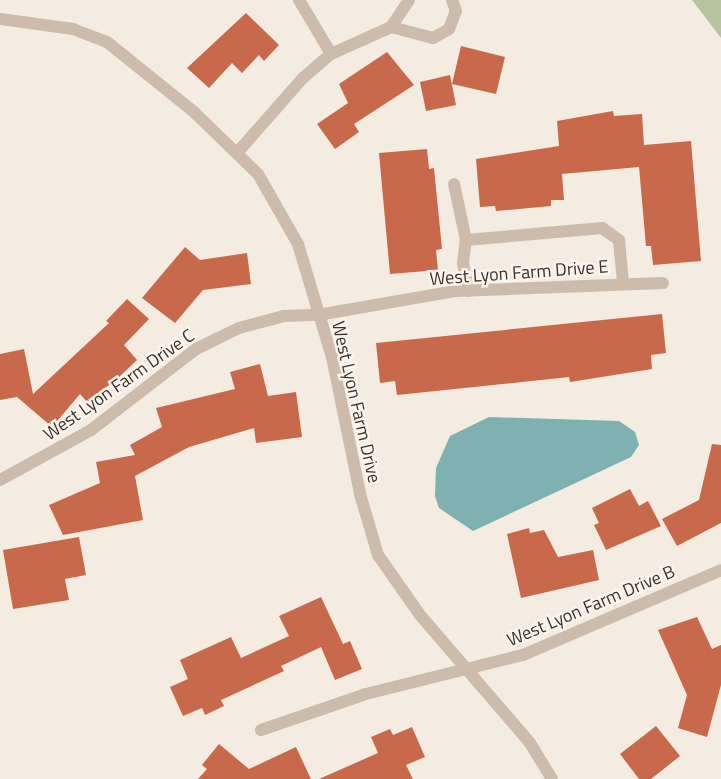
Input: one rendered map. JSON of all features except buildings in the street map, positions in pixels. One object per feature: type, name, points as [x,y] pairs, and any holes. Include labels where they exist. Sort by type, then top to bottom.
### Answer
[{"type":"street","points":[[299,0],[331,54]]},
{"type":"street","points":[[237,153],[303,78],[331,54],[391,27],[409,0]]},
{"type":"street","points":[[391,27],[433,38],[449,29],[456,11],[452,0]]},
{"type":"street","name":"West Lyon Farm Drive","points":[[0,20],[73,29],[107,42],[237,153],[258,174],[298,244],[318,315],[378,554],[420,615],[473,671],[530,742],[552,779]]},
{"type":"street","points":[[454,184],[466,240],[462,263],[468,291]]},
{"type":"street","points":[[466,240],[602,228],[619,240],[624,283]]},
{"type":"street","name":"West Lyon Farm Drive E","points":[[318,315],[468,291],[624,283],[664,283]]},
{"type":"street","name":"West Lyon Farm Drive C","points":[[0,480],[91,430],[196,349],[239,328],[284,316],[318,315]]},
{"type":"street","name":"West Lyon Farm Drive B","points":[[261,730],[366,694],[473,671],[523,655],[721,570]]},
{"type":"green space","points":[[692,0],[721,0],[721,38]]},
{"type":"water","points":[[489,417],[619,421],[635,432],[639,445],[631,457],[473,531],[439,508],[435,496],[436,468],[450,436]]}]
